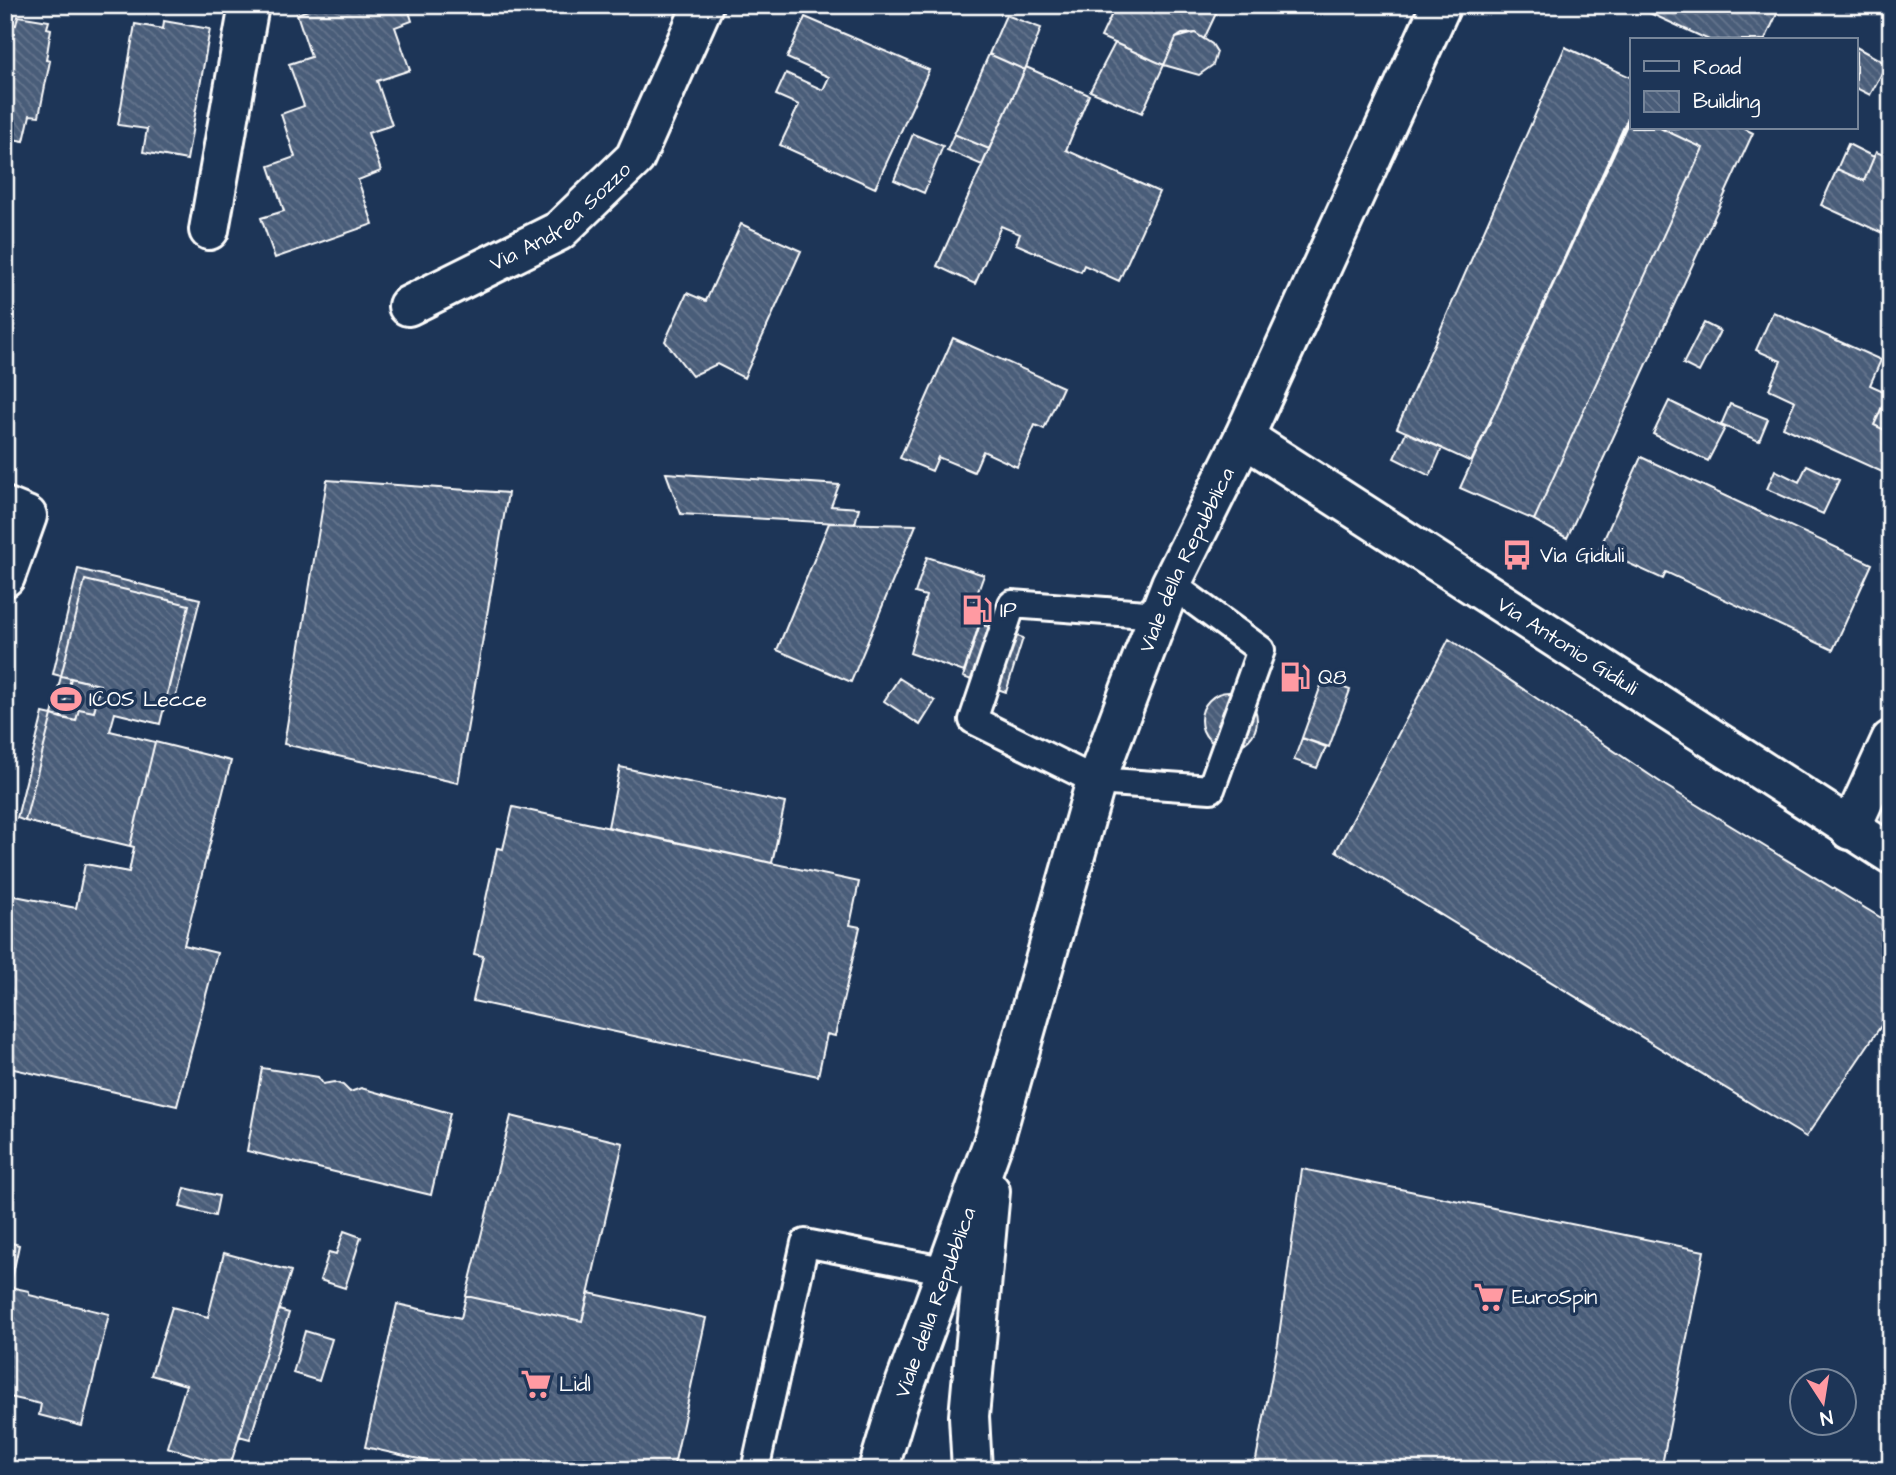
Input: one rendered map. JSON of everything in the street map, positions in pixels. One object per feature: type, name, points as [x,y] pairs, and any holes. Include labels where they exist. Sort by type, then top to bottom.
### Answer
[{"type":"main road","points":[[209,230],[249,5]]},
{"type":"main road","name":"Via Andrea Sozzo","points":[[408,306],[559,230],[635,158],[703,5]]},
{"type":"main road","name":"Viale della Repubblica","points":[[878,1470],[898,1405],[964,1274],[995,1137],[1096,781],[1165,600],[1244,437],[1441,5]]},
{"type":"main road","name":"Via Antonio Gidiuli","points":[[1244,437],[1891,854]]},
{"type":"main road","points":[[5,507],[27,516],[5,577]]},
{"type":"main road","points":[[1850,830],[1891,740]]},
{"type":"main road","name":"Viale della Repubblica","points":[[964,1274],[972,1470]]},
{"type":"lane","points":[[1165,600],[1261,650],[1211,789],[1096,781],[973,719],[1013,604],[1165,600]]},
{"type":"lane","points":[[755,1470],[805,1243],[964,1274]]},
{"type":"building","points":[[321,5],[407,5],[412,21],[395,27],[410,70],[377,81],[392,125],[368,133],[381,171],[358,180],[373,224],[275,258],[261,218],[284,211],[269,166],[295,157],[281,114],[304,106],[289,64],[311,57],[297,14]]},
{"type":"building","points":[[1116,5],[1220,5],[1204,39],[1195,33],[1182,34],[1176,38],[1164,65],[1101,37]]},
{"type":"building","points":[[1632,5],[1781,5],[1766,38],[1705,38]]},
{"type":"building","points":[[1006,15],[1041,28],[1025,70],[989,54]]},
{"type":"building","points":[[18,16],[49,21],[47,28],[51,29],[46,60],[50,61],[39,116],[30,115],[24,141],[5,138],[5,23],[16,25]]},
{"type":"building","points":[[805,17],[929,70],[875,188],[780,145],[799,105],[776,95],[786,73],[823,90],[829,77],[787,58]]},
{"type":"building","points":[[164,21],[210,29],[187,160],[143,152],[147,129],[118,125],[135,24],[163,29]]},
{"type":"building","points":[[1195,33],[1212,44],[1217,52],[1213,65],[1199,75],[1164,65],[1176,38]]},
{"type":"building","points":[[1115,43],[1164,65],[1142,113],[1090,91]]},
{"type":"building","points":[[1565,47],[1630,77],[1630,118],[1471,462],[1397,428]]},
{"type":"building","points":[[1857,48],[1887,64],[1870,95],[1857,88]]},
{"type":"building","points":[[989,54],[1025,70],[989,149],[954,134]]},
{"type":"building","points":[[1026,67],[1089,95],[1066,150],[1159,192],[1119,281],[1084,265],[1081,272],[1016,244],[1020,234],[1001,226],[975,284],[937,266]]},
{"type":"building","points":[[1630,113],[1630,130],[1664,130],[1703,148],[1534,520],[1460,488]]},
{"type":"building","points":[[1664,130],[1747,130],[1753,133],[1567,538],[1534,520],[1703,148]]},
{"type":"building","points":[[913,134],[943,146],[924,193],[894,180]]},
{"type":"building","points":[[954,134],[989,149],[982,165],[947,150]]},
{"type":"building","points":[[1848,144],[1874,157],[1864,181],[1837,169]]},
{"type":"building","points":[[1876,152],[1891,158],[1891,237],[1821,205],[1837,169],[1864,181]]},
{"type":"building","points":[[741,224],[801,251],[744,378],[717,364],[692,376],[665,341],[687,293],[706,301]]},
{"type":"building","points":[[1773,312],[1881,360],[1870,385],[1888,393],[1874,425],[1891,433],[1891,476],[1783,427],[1795,401],[1769,389],[1781,361],[1756,350]]},
{"type":"building","points":[[1704,323],[1720,331],[1699,372],[1683,364]]},
{"type":"building","points":[[953,338],[1063,387],[1044,429],[1035,425],[1017,467],[983,451],[974,472],[938,457],[932,471],[900,458]]},
{"type":"building","points":[[1891,392],[1891,433],[1874,425]]},
{"type":"building","points":[[1669,401],[1725,428],[1708,461],[1653,434]]},
{"type":"building","points":[[1730,404],[1768,419],[1759,441],[1721,425]]},
{"type":"building","points":[[1406,432],[1442,448],[1430,476],[1394,458]]},
{"type":"building","points":[[1641,457],[1872,564],[1833,650],[1666,572],[1663,579],[1599,550]]},
{"type":"building","points":[[1807,465],[1839,480],[1823,514],[1767,489],[1775,470],[1799,482]]},
{"type":"building","points":[[666,473],[839,485],[831,506],[859,508],[855,524],[681,514]]},
{"type":"building","points":[[327,480],[508,493],[458,783],[284,744]]},
{"type":"building","points":[[829,523],[916,525],[851,682],[777,650]]},
{"type":"building","points":[[927,557],[984,575],[971,611],[982,615],[964,672],[910,653],[926,596],[915,593]]},
{"type":"building","points":[[78,569],[200,599],[174,704],[165,702],[189,605],[85,580],[61,676],[53,674]]},
{"type":"building","points":[[85,580],[189,605],[160,724],[115,713],[110,731],[155,742],[130,846],[25,821],[52,715],[76,721],[79,709],[94,712],[100,685],[61,676]]},
{"type":"building","points":[[980,624],[1023,638],[1006,692],[963,677]]},
{"type":"building","points":[[1449,639],[1666,786],[1891,924],[1891,1011],[1806,1137],[1336,851]]},
{"type":"building","points":[[61,676],[71,678],[61,718],[52,715]]},
{"type":"building","points":[[71,678],[100,685],[94,712],[79,709],[76,721],[61,718]]},
{"type":"building","points":[[899,678],[935,701],[920,725],[884,701]]},
{"type":"building","points":[[1323,680],[1350,690],[1329,747],[1302,738]]},
{"type":"building","points":[[1223,692],[1235,692],[1245,696],[1253,704],[1257,720],[1253,736],[1245,744],[1235,748],[1223,748],[1213,744],[1205,736],[1201,726],[1201,714],[1205,704],[1213,696]]},
{"type":"building","points":[[43,713],[52,715],[25,821],[17,818]]},
{"type":"building","points":[[1302,738],[1326,747],[1317,768],[1294,760]]},
{"type":"building","points":[[155,742],[231,761],[184,945],[217,953],[177,1106],[5,1067],[5,894],[76,908],[85,864],[129,872],[134,847],[130,846]]},
{"type":"building","points":[[620,767],[785,803],[772,863],[608,827]]},
{"type":"building","points":[[513,807],[859,882],[850,925],[860,927],[835,1036],[827,1034],[818,1076],[473,1001],[483,956],[474,954],[497,848],[503,849]]},
{"type":"building","points":[[262,1068],[318,1077],[323,1084],[334,1082],[343,1085],[350,1092],[361,1088],[450,1113],[431,1195],[247,1151]]},
{"type":"building","points":[[511,1116],[623,1143],[582,1321],[466,1296]]},
{"type":"building","name":"EuroSpin","points":[[1302,1169],[1704,1251],[1661,1470],[1254,1470],[1278,1343]]},
{"type":"building","points":[[185,1188],[219,1196],[215,1216],[180,1207]]},
{"type":"building","points":[[344,1231],[361,1237],[345,1288],[320,1280],[329,1252],[336,1254]]},
{"type":"building","points":[[5,1241],[19,1245],[14,1269],[5,1267]]},
{"type":"building","points":[[224,1253],[291,1271],[230,1466],[167,1447],[186,1385],[151,1375],[172,1307],[208,1317]]},
{"type":"building","points":[[5,1267],[14,1269],[10,1287],[29,1291],[29,1295],[109,1314],[82,1426],[39,1415],[41,1404],[5,1396]]},
{"type":"building","name":"Lidl","points":[[589,1293],[706,1318],[673,1470],[468,1470],[365,1447],[397,1304],[461,1318],[466,1296],[582,1321]]},
{"type":"building","points":[[279,1310],[289,1313],[250,1439],[239,1436]]},
{"type":"building","points":[[305,1331],[332,1339],[319,1381],[293,1373]]},
{"type":"building","points":[[270,1462],[290,1467],[289,1470],[267,1470]]},
{"type":"place","name":"Via Gidiuli","points":[[1517,555]]},
{"type":"place","name":"IP","points":[[977,610]]},
{"type":"place","name":"Q8","points":[[1295,677]]},
{"type":"place","name":"ICOS Lecce","points":[[66,699]]},
{"type":"place","name":"EuroSpin","points":[[1489,1297]]},
{"type":"place","name":"Lidl","points":[[536,1384]]}]
